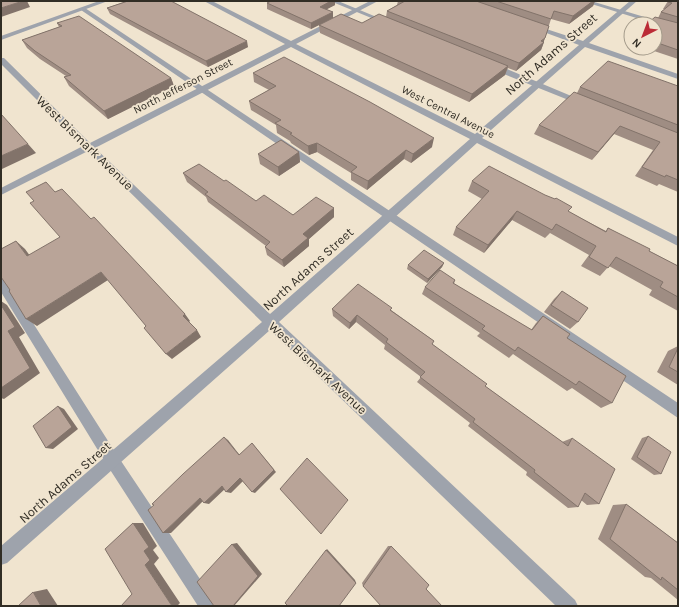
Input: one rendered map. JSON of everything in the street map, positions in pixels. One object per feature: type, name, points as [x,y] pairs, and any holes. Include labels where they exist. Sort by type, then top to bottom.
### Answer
[{"type":"street","points":[[1,38],[105,1]]},
{"type":"street","name":"West Central Avenue","points":[[207,1],[678,242]]},
{"type":"street","points":[[333,1],[392,25]]},
{"type":"street","name":"North Jefferson Street","points":[[1,192],[375,1]]},
{"type":"street","points":[[585,1],[678,29]]},
{"type":"street","name":"North Adams Street","points":[[1,557],[270,322],[475,138],[634,1]]},
{"type":"street","points":[[83,9],[678,411]]},
{"type":"street","points":[[525,24],[678,77]]},
{"type":"street","name":"West Bismark Avenue","points":[[1,60],[88,147],[270,322],[569,606]]},
{"type":"street","points":[[486,63],[593,107]]},
{"type":"street","points":[[1,282],[112,460],[208,606]]},
{"type":"building","points":[[1,1],[23,1],[1,8]]},
{"type":"building","points":[[128,1],[171,1],[247,41],[206,61],[107,8]]},
{"type":"building","points":[[271,1],[331,1],[320,7],[333,12],[311,23],[267,3]]},
{"type":"building","points":[[405,1],[476,1],[549,26],[545,38],[541,41],[544,42],[519,63],[387,11]]},
{"type":"building","points":[[496,1],[593,1],[573,16],[554,11],[551,19]]},
{"type":"building","points":[[668,1],[678,1],[678,17],[661,12],[672,3]]},
{"type":"building","points":[[341,14],[362,23],[379,14],[508,66],[472,94],[319,25]]},
{"type":"building","points":[[79,16],[171,78],[104,111],[64,77],[71,75],[35,51],[22,40],[62,26],[57,23]]},
{"type":"building","points":[[663,19],[678,23],[678,50],[663,45]]},
{"type":"building","points":[[284,57],[370,102],[434,138],[413,154],[406,150],[368,181],[351,172],[357,167],[317,143],[308,146],[290,134],[292,133],[275,123],[281,120],[249,101],[276,86],[253,73]]},
{"type":"building","points":[[608,61],[678,86],[678,125],[580,87]]},
{"type":"building","points":[[574,92],[678,133],[678,180],[666,175],[665,177],[642,167],[660,142],[620,126],[598,152],[539,125]]},
{"type":"building","points":[[1,114],[28,144],[1,156]]},
{"type":"building","points":[[281,140],[299,152],[278,167],[258,154]]},
{"type":"building","points":[[199,164],[224,181],[226,180],[256,201],[264,195],[293,215],[316,197],[334,208],[303,234],[308,238],[282,260],[265,247],[270,242],[205,194],[208,192],[183,173]]},
{"type":"building","points":[[489,166],[572,207],[568,211],[606,232],[608,228],[650,249],[649,251],[678,266],[678,297],[660,287],[663,282],[616,257],[608,268],[589,257],[596,246],[556,224],[552,230],[517,211],[488,245],[456,227],[489,191],[472,181]]},
{"type":"building","points":[[46,182],[55,192],[62,189],[91,219],[94,217],[185,314],[183,316],[197,330],[166,354],[144,328],[146,326],[101,272],[26,319],[1,277],[1,249],[16,241],[27,256],[60,237],[30,203],[34,201],[26,192]]},
{"type":"building","points":[[424,250],[444,263],[428,279],[408,265]]},
{"type":"building","points":[[440,270],[455,280],[453,283],[532,330],[543,316],[570,334],[567,338],[626,376],[612,403],[579,381],[576,385],[518,347],[515,351],[482,329],[485,326],[425,287]]},
{"type":"building","points":[[358,284],[392,308],[390,310],[434,341],[432,344],[487,384],[485,386],[568,446],[572,438],[615,469],[599,504],[585,493],[578,507],[534,472],[535,470],[473,422],[475,419],[420,377],[425,372],[386,342],[388,339],[357,315],[350,323],[332,309]]},
{"type":"building","points":[[562,291],[588,308],[578,322],[551,305]]},
{"type":"building","points":[[1,305],[15,327],[8,331],[30,368],[1,388]]},
{"type":"building","points":[[678,348],[678,372],[669,367]]},
{"type":"building","points":[[58,406],[72,427],[46,448],[33,426]]},
{"type":"building","points":[[648,436],[671,452],[661,474],[637,457]]},
{"type":"building","points":[[224,437],[239,455],[252,443],[274,470],[252,492],[240,478],[226,492],[222,486],[204,503],[200,498],[163,533],[148,510],[154,505],[152,504],[183,474]]},
{"type":"building","points":[[307,458],[348,500],[321,534],[280,489]]},
{"type":"building","points":[[626,504],[678,543],[678,590],[662,577],[661,580],[610,539]]},
{"type":"building","points":[[133,523],[149,547],[144,551],[150,560],[145,565],[172,606],[121,606],[132,594],[105,549]]},
{"type":"building","points":[[232,544],[258,576],[233,606],[214,606],[197,582]]},
{"type":"building","points":[[391,546],[429,585],[426,589],[442,606],[381,606],[363,586]]},
{"type":"building","points":[[326,550],[356,583],[339,606],[288,606],[285,603]]},
{"type":"building","points":[[33,592],[41,606],[18,606]]}]
